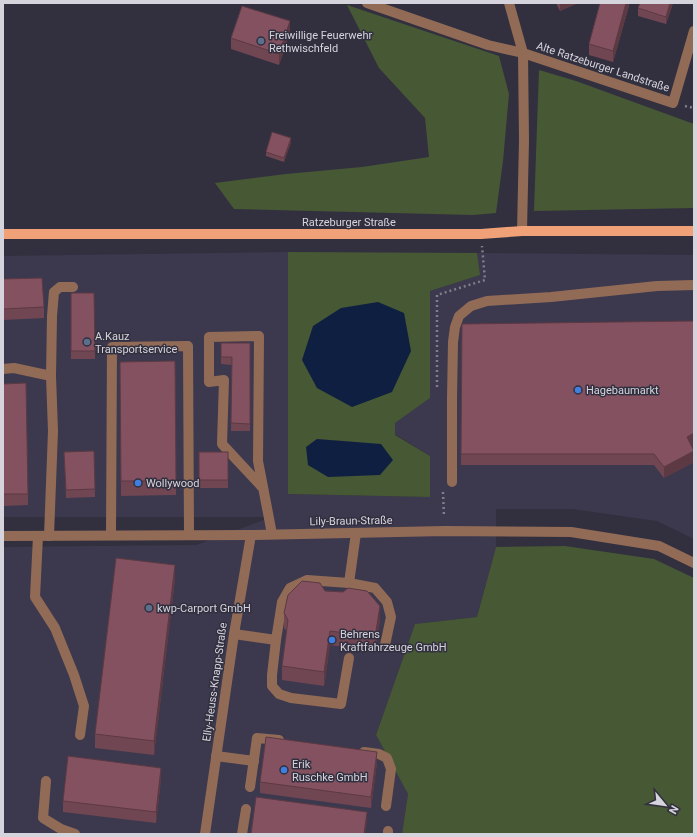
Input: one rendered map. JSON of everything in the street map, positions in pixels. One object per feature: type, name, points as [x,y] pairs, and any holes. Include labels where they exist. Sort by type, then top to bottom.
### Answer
[{"type":"main road","name":"Ratzeburger Straße","points":[[3,234],[481,234],[522,231],[694,231]]},
{"type":"street","name":"Alte Ratzeburger Landstraße","points":[[367,3],[488,45],[523,53],[673,103],[694,31]]},
{"type":"street","points":[[509,3],[523,53]]},
{"type":"street","name":"Alte Ratzeburger Landstraße","points":[[522,231],[524,140],[523,53]]},
{"type":"street","points":[[452,482],[453,342],[455,327],[460,316],[471,306],[487,301],[551,297],[657,286],[694,285]]},
{"type":"street","points":[[49,536],[53,432],[51,376],[54,292],[60,287],[73,287]]},
{"type":"street","points":[[263,488],[222,444],[224,380],[209,382],[209,337],[259,336],[258,461],[272,534]]},
{"type":"street","points":[[111,535],[112,347],[188,346],[189,534]]},
{"type":"street","points":[[3,369],[14,368],[51,376]]},
{"type":"street","name":"Lily-Braun-Straße","points":[[3,536],[189,534],[251,535],[445,531],[571,532],[659,546],[694,563]]},
{"type":"street","points":[[350,583],[356,533]]},
{"type":"street","name":"Elly-Heuss-Knapp-Straße","points":[[205,834],[234,634],[251,535]]},
{"type":"street","points":[[38,536],[35,598],[55,628],[76,681],[84,706],[80,735]]},
{"type":"street","points":[[349,658],[341,704],[291,698],[279,694],[272,686],[276,640],[282,602],[290,588],[307,580],[350,583],[375,588],[387,602],[390,617],[385,645]]},
{"type":"street","points":[[234,634],[276,640]]},
{"type":"street","points":[[250,787],[257,738],[287,742]]},
{"type":"street","points":[[356,751],[379,754],[387,758],[390,769],[386,806]]},
{"type":"street","points":[[216,756],[254,761]]},
{"type":"street","points":[[46,781],[43,818],[61,829],[75,834]]},
{"type":"street","points":[[242,834],[246,809]]},
{"type":"shaded area","points":[[288,252],[288,494],[430,497],[430,456],[395,434],[395,423],[430,398],[430,291],[479,275],[477,253],[694,255],[694,539],[657,521],[572,509],[496,509],[496,547],[477,617],[415,624],[376,735],[408,794],[402,834],[3,834],[3,547],[196,545],[272,517],[3,517],[3,256]]},
{"type":"green space","points":[[347,5],[499,56],[509,94],[503,161],[496,213],[473,215],[234,209],[215,183],[286,174],[362,167],[429,157],[425,118],[379,68]]},
{"type":"green space","points":[[539,70],[576,81],[694,124],[694,208],[534,211]]},
{"type":"green space","points":[[288,252],[477,253],[480,275],[430,291],[430,398],[395,423],[395,435],[430,456],[430,497],[288,494]]},
{"type":"green space","points":[[565,546],[654,559],[694,578],[694,834],[402,834],[408,794],[376,735],[415,624],[477,617],[496,547]]},
{"type":"water","points":[[378,302],[404,313],[411,351],[392,392],[352,407],[317,388],[302,360],[313,326],[341,308]]},
{"type":"water","points":[[317,439],[381,444],[393,460],[380,475],[328,477],[308,465],[306,447]]},
{"type":"building","points":[[600,3],[626,3],[613,51],[589,44]]},
{"type":"building","points":[[640,3],[670,3],[666,17],[638,8]]},
{"type":"building","points":[[242,6],[290,21],[279,54],[231,38]]},
{"type":"building","points":[[272,132],[291,138],[284,158],[266,152]]},
{"type":"building","points":[[42,278],[44,307],[3,309],[3,279]]},
{"type":"building","points":[[71,293],[94,293],[95,351],[71,351]]},
{"type":"building","name":"Hagebaumarkt","points":[[694,321],[694,433],[687,437],[694,451],[664,467],[654,454],[461,454],[462,324]]},
{"type":"building","points":[[221,343],[250,343],[250,424],[231,423],[232,357],[221,357]]},
{"type":"building","points":[[175,361],[176,481],[121,481],[120,362]]},
{"type":"building","points":[[26,383],[28,494],[3,494],[3,384]]},
{"type":"building","points":[[94,451],[95,489],[66,490],[64,452]]},
{"type":"building","points":[[199,452],[228,452],[228,480],[199,480]]},
{"type":"building","points":[[116,558],[175,565],[154,741],[95,734]]},
{"type":"building","name":"Behrens Kraftfahrzeuge GmbH","points":[[302,581],[320,583],[325,591],[343,592],[348,588],[367,591],[380,606],[375,637],[330,631],[324,672],[282,666],[288,620],[284,613],[288,595]]},
{"type":"building","points":[[266,737],[377,752],[371,797],[260,782]]},
{"type":"building","points":[[68,756],[161,768],[156,812],[63,801]]},
{"type":"building","points":[[256,797],[367,812],[364,834],[251,834]]},
{"type":"place","name":"Freiwillige Feuerwehr Rethwischfeld","points":[[261,41]]},
{"type":"place","name":"A.Kauz Transportservice","points":[[87,342]]},
{"type":"place","name":"Hagebaumarkt","points":[[578,390]]},
{"type":"place","name":"Wollywood","points":[[138,483]]},
{"type":"place","name":"kwp-Carport GmbH","points":[[149,608]]},
{"type":"place","name":"Behrens Kraftfahrzeuge GmbH","points":[[332,640]]},
{"type":"place","name":"Erik Ruschke GmbH","points":[[284,770]]}]
